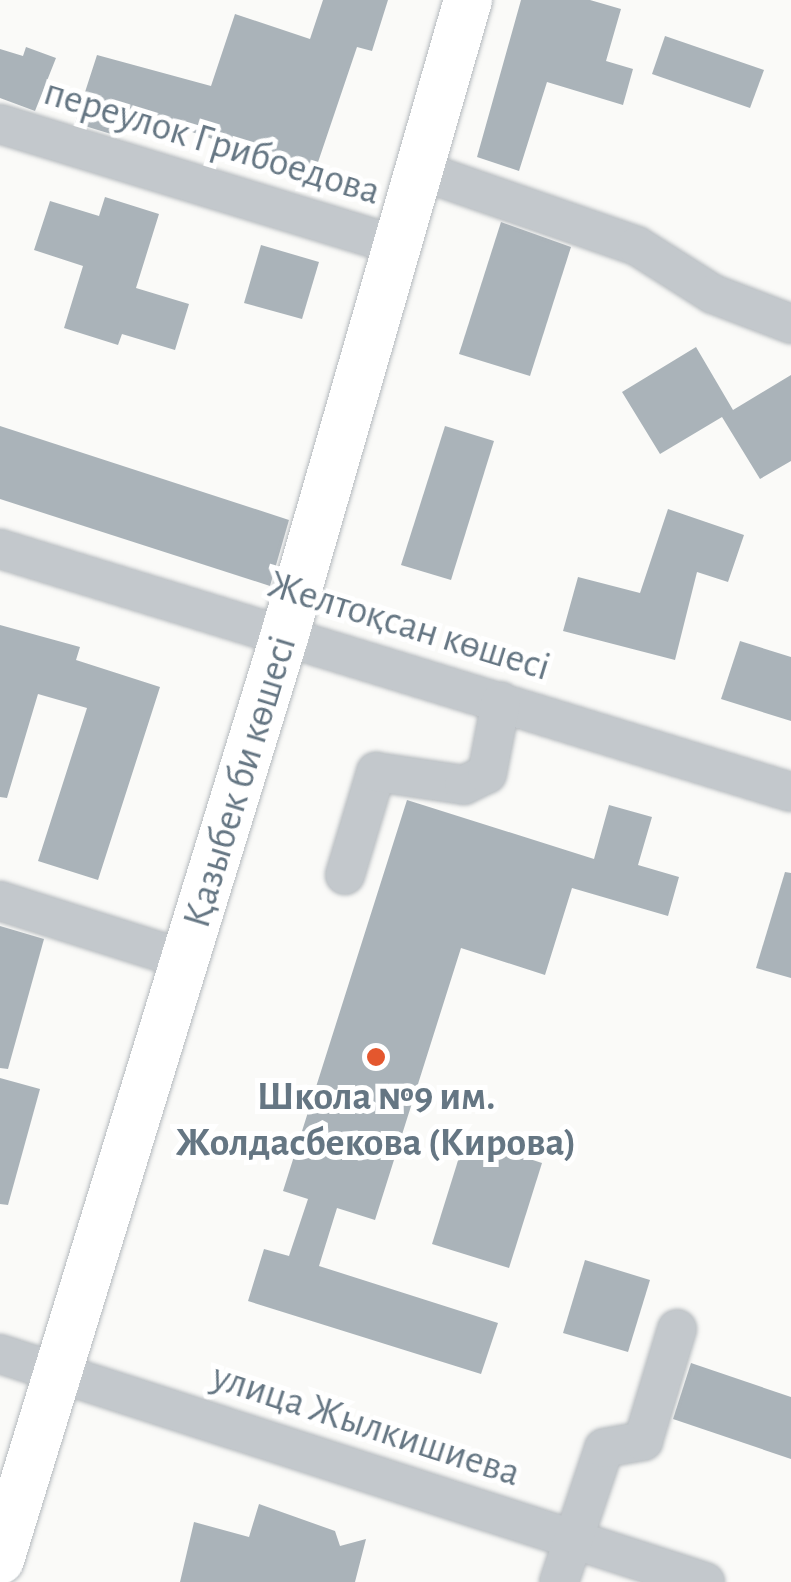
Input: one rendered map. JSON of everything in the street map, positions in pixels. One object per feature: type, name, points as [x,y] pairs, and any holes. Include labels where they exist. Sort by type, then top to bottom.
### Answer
[{"type":"main road","name":"Қазыбек би көшесі","points":[[0,1560],[285,634],[468,0]]},
{"type":"street","name":"переулок Грибоедова","points":[[0,124],[397,245]]},
{"type":"street","points":[[419,170],[637,246],[713,294],[791,324]]},
{"type":"street","name":"Желтоқсан көшесі","points":[[0,549],[791,792]]},
{"type":"street","points":[[344,874],[376,772],[464,785],[487,774],[502,701]]},
{"type":"street","points":[[0,902],[186,960]]},
{"type":"street","points":[[559,1582],[570,1539],[604,1448],[643,1442],[676,1329]]},
{"type":"street","name":"улица Жылкишиева","points":[[0,1354],[705,1582]]},
{"type":"building","points":[[323,0],[388,0],[372,51],[357,47],[314,174],[119,107],[111,134],[75,123],[97,55],[211,86],[235,14],[310,39]]},
{"type":"building","points":[[521,0],[590,0],[621,9],[606,61],[633,69],[623,105],[547,82],[519,171],[477,157]]},
{"type":"building","points":[[665,36],[764,70],[750,108],[652,74]]},
{"type":"building","points":[[26,47],[56,58],[35,111],[0,98],[0,49],[23,56]]},
{"type":"building","points":[[105,197],[159,214],[136,288],[189,304],[175,350],[122,334],[118,345],[64,328],[83,266],[34,250],[50,201],[99,216]]},
{"type":"building","points":[[501,222],[571,247],[530,376],[459,354]]},
{"type":"building","points":[[261,245],[319,262],[302,319],[244,303]]},
{"type":"building","points":[[696,347],[733,410],[791,375],[791,461],[760,479],[722,417],[660,454],[622,392]]},
{"type":"building","points":[[0,426],[289,520],[270,586],[0,499]]},
{"type":"building","points":[[445,426],[494,441],[451,580],[401,565]]},
{"type":"building","points":[[668,509],[744,535],[728,582],[697,572],[675,660],[563,631],[578,577],[640,593]]},
{"type":"building","points":[[0,625],[80,647],[76,660],[160,687],[98,880],[38,861],[87,708],[38,694],[7,798],[0,797]]},
{"type":"building","points":[[740,641],[791,657],[791,721],[721,699]]},
{"type":"building","name":"Школа №9 им. Жолдасбекова (Кирова)","points":[[407,800],[594,859],[609,805],[652,817],[638,865],[679,877],[668,916],[572,888],[545,975],[461,948],[375,1220],[337,1208],[319,1266],[498,1323],[481,1374],[248,1301],[264,1249],[289,1256],[308,1199],[283,1191]]},
{"type":"building","points":[[785,872],[791,873],[791,978],[756,968]]},
{"type":"building","points":[[0,926],[44,939],[8,1069],[0,1068]]},
{"type":"building","points":[[0,1078],[40,1089],[8,1205],[0,1204]]},
{"type":"building","points":[[465,1138],[542,1163],[509,1268],[432,1244]]},
{"type":"building","points":[[585,1260],[650,1280],[628,1352],[563,1333]]},
{"type":"building","points":[[691,1363],[791,1397],[791,1459],[673,1419]]},
{"type":"building","points":[[259,1504],[335,1531],[340,1546],[366,1539],[355,1582],[180,1582],[194,1522],[249,1537]]},
{"type":"place","name":"Школа №9 им. Жолдасбекова (Кирова)","points":[[376,1057]]}]
